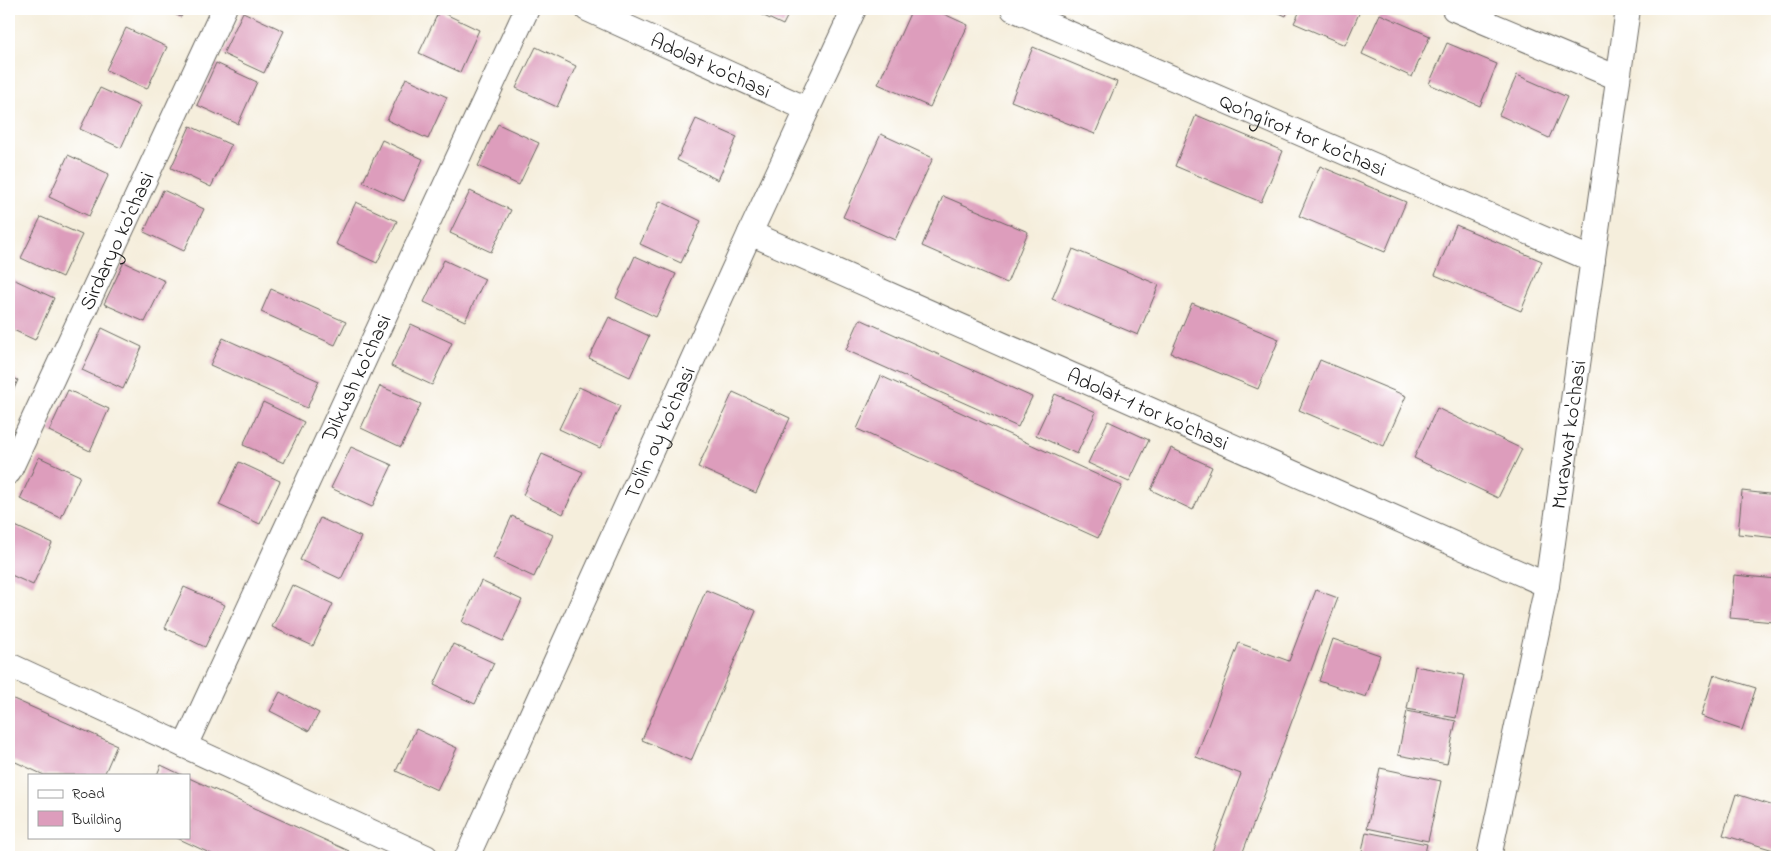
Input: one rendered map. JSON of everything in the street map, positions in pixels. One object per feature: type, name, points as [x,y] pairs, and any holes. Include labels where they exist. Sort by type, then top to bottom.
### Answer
[{"type":"street","name":"Sirdaryo ko'chasi","points":[[9,472],[224,9]]},
{"type":"street","name":"Dilxush ko'chasi","points":[[185,746],[527,9]]},
{"type":"street","name":"Adolat ko'chasi","points":[[587,9],[807,109]]},
{"type":"street","name":"To'lin oy ko'chasi","points":[[467,857],[750,233],[854,9]]},
{"type":"street","name":"Qo'ng'irot tor ko'chasi","points":[[1013,9],[1593,260]]},
{"type":"street","points":[[1454,9],[1618,78]]},
{"type":"street","name":"Muravvat ko'chasi","points":[[1489,857],[1547,585],[1628,9]]},
{"type":"street","name":"Adolat-1 tor ko'chasi","points":[[750,233],[1547,585]]},
{"type":"street","points":[[9,665],[426,857]]},
{"type":"building","points":[[162,9],[185,9],[181,17]]},
{"type":"building","points":[[749,9],[791,9],[783,25]]},
{"type":"building","points":[[912,9],[933,9],[968,25],[930,107],[878,84]]},
{"type":"building","points":[[1270,9],[1289,9],[1286,16]]},
{"type":"building","points":[[1301,9],[1361,9],[1345,45],[1294,23]]},
{"type":"building","points":[[439,11],[479,30],[460,72],[419,53]]},
{"type":"building","points":[[243,12],[284,31],[264,73],[223,54]]},
{"type":"building","points":[[1380,14],[1430,36],[1412,77],[1362,54]]},
{"type":"building","points":[[126,28],[167,47],[147,89],[106,70]]},
{"type":"building","points":[[1447,43],[1497,64],[1480,106],[1429,84]]},
{"type":"building","points":[[536,47],[576,66],[557,107],[516,88]]},
{"type":"building","points":[[1033,47],[1117,82],[1095,134],[1011,101]]},
{"type":"building","points":[[216,63],[257,82],[238,124],[197,105]]},
{"type":"building","points":[[1517,75],[1567,97],[1549,138],[1499,115]]},
{"type":"building","points":[[406,78],[447,97],[428,139],[387,120]]},
{"type":"building","points":[[100,88],[140,106],[121,148],[80,129]]},
{"type":"building","points":[[1196,115],[1283,151],[1261,202],[1175,166]]},
{"type":"building","points":[[696,119],[737,137],[718,180],[677,160]]},
{"type":"building","points":[[498,124],[539,143],[519,185],[478,166]]},
{"type":"building","points":[[190,126],[231,145],[211,187],[171,168]]},
{"type":"building","points":[[881,134],[933,158],[895,240],[843,217]]},
{"type":"building","points":[[382,140],[423,159],[404,201],[363,182]]},
{"type":"building","points":[[68,155],[109,174],[89,216],[49,197]]},
{"type":"building","points":[[1320,166],[1406,202],[1385,252],[1299,216]]},
{"type":"building","points":[[163,190],[204,209],[184,251],[144,232]]},
{"type":"building","points":[[470,191],[511,210],[491,252],[450,233]]},
{"type":"building","points":[[943,196],[1028,232],[1007,283],[922,246]]},
{"type":"building","points":[[660,201],[701,221],[681,263],[640,244]]},
{"type":"building","points":[[356,202],[397,221],[377,263],[336,244]]},
{"type":"building","points":[[41,217],[82,235],[62,277],[21,258]]},
{"type":"building","points":[[1456,225],[1542,261],[1521,311],[1435,275]]},
{"type":"building","points":[[1073,249],[1159,285],[1138,335],[1052,299]]},
{"type":"building","points":[[635,256],[676,274],[656,317],[616,298]]},
{"type":"building","points":[[444,260],[485,279],[465,321],[424,302]]},
{"type":"building","points":[[124,262],[165,281],[145,322],[104,304]]},
{"type":"building","points":[[13,279],[54,298],[35,340],[9,328],[9,288]]},
{"type":"building","points":[[271,289],[346,322],[335,345],[261,312]]},
{"type":"building","points":[[1192,303],[1279,339],[1258,389],[1171,353]]},
{"type":"building","points":[[609,317],[649,336],[630,377],[589,358]]},
{"type":"building","points":[[860,319],[1032,397],[1018,427],[846,350]]},
{"type":"building","points":[[411,324],[452,343],[432,385],[391,366]]},
{"type":"building","points":[[102,328],[142,347],[123,389],[82,370]]},
{"type":"building","points":[[223,338],[319,381],[307,408],[210,365]]},
{"type":"building","points":[[1320,360],[1406,396],[1384,446],[1299,410]]},
{"type":"building","points":[[9,376],[18,380],[9,400]]},
{"type":"building","points":[[881,376],[1122,486],[1098,538],[857,429]]},
{"type":"building","points":[[380,386],[421,404],[401,447],[361,428]]},
{"type":"building","points":[[579,387],[620,406],[600,448],[559,429]]},
{"type":"building","points":[[68,390],[109,409],[90,451],[49,431]]},
{"type":"building","points":[[733,392],[790,418],[756,493],[698,467]]},
{"type":"building","points":[[1055,394],[1096,412],[1077,454],[1036,435]]},
{"type":"building","points":[[263,402],[304,422],[284,463],[243,445]]},
{"type":"building","points":[[1437,408],[1522,449],[1498,498],[1414,458]]},
{"type":"building","points":[[1108,421],[1149,440],[1129,482],[1088,463]]},
{"type":"building","points":[[351,447],[392,465],[372,507],[331,488]]},
{"type":"building","points":[[1171,448],[1212,467],[1193,510],[1151,490]]},
{"type":"building","points":[[542,454],[583,472],[563,514],[523,495]]},
{"type":"building","points":[[39,457],[80,476],[61,518],[20,499]]},
{"type":"building","points":[[239,462],[280,481],[260,524],[219,505]]},
{"type":"building","points":[[1742,491],[1777,495],[1777,538],[1738,534]]},
{"type":"building","points":[[512,516],[553,535],[534,577],[493,558]]},
{"type":"building","points":[[320,518],[361,537],[341,579],[300,560]]},
{"type":"building","points":[[11,524],[52,543],[33,585],[9,574],[9,530]]},
{"type":"building","points":[[1734,575],[1777,579],[1774,622],[1730,618]]},
{"type":"building","points":[[481,581],[522,600],[503,641],[462,622]]},
{"type":"building","points":[[292,585],[333,604],[313,646],[272,627]]},
{"type":"building","points":[[184,587],[225,605],[205,647],[165,628]]},
{"type":"building","points":[[706,590],[756,611],[691,761],[642,740]]},
{"type":"building","points":[[1316,590],[1338,598],[1241,857],[1210,857],[1241,774],[1196,757],[1239,643],[1289,661]]},
{"type":"building","points":[[1333,639],[1380,655],[1366,697],[1319,681]]},
{"type":"building","points":[[453,644],[494,663],[475,704],[434,685]]},
{"type":"building","points":[[1415,666],[1464,675],[1456,718],[1407,709]]},
{"type":"building","points":[[1714,675],[1756,688],[1742,730],[1701,716]]},
{"type":"building","points":[[280,692],[319,713],[309,731],[270,711]]},
{"type":"building","points":[[9,697],[117,745],[104,774],[42,774],[9,759]]},
{"type":"building","points":[[1407,711],[1456,721],[1447,764],[1398,755]]},
{"type":"building","points":[[416,729],[457,748],[437,790],[396,771]]},
{"type":"building","points":[[161,765],[180,774],[157,774]]},
{"type":"building","points":[[1380,768],[1441,781],[1428,841],[1367,828]]},
{"type":"building","points":[[190,778],[349,851],[346,857],[218,857],[177,838],[190,838]]},
{"type":"building","points":[[1736,794],[1777,807],[1777,851],[1723,835]]},
{"type":"building","points":[[1366,832],[1427,844],[1424,857],[1361,857]]}]
